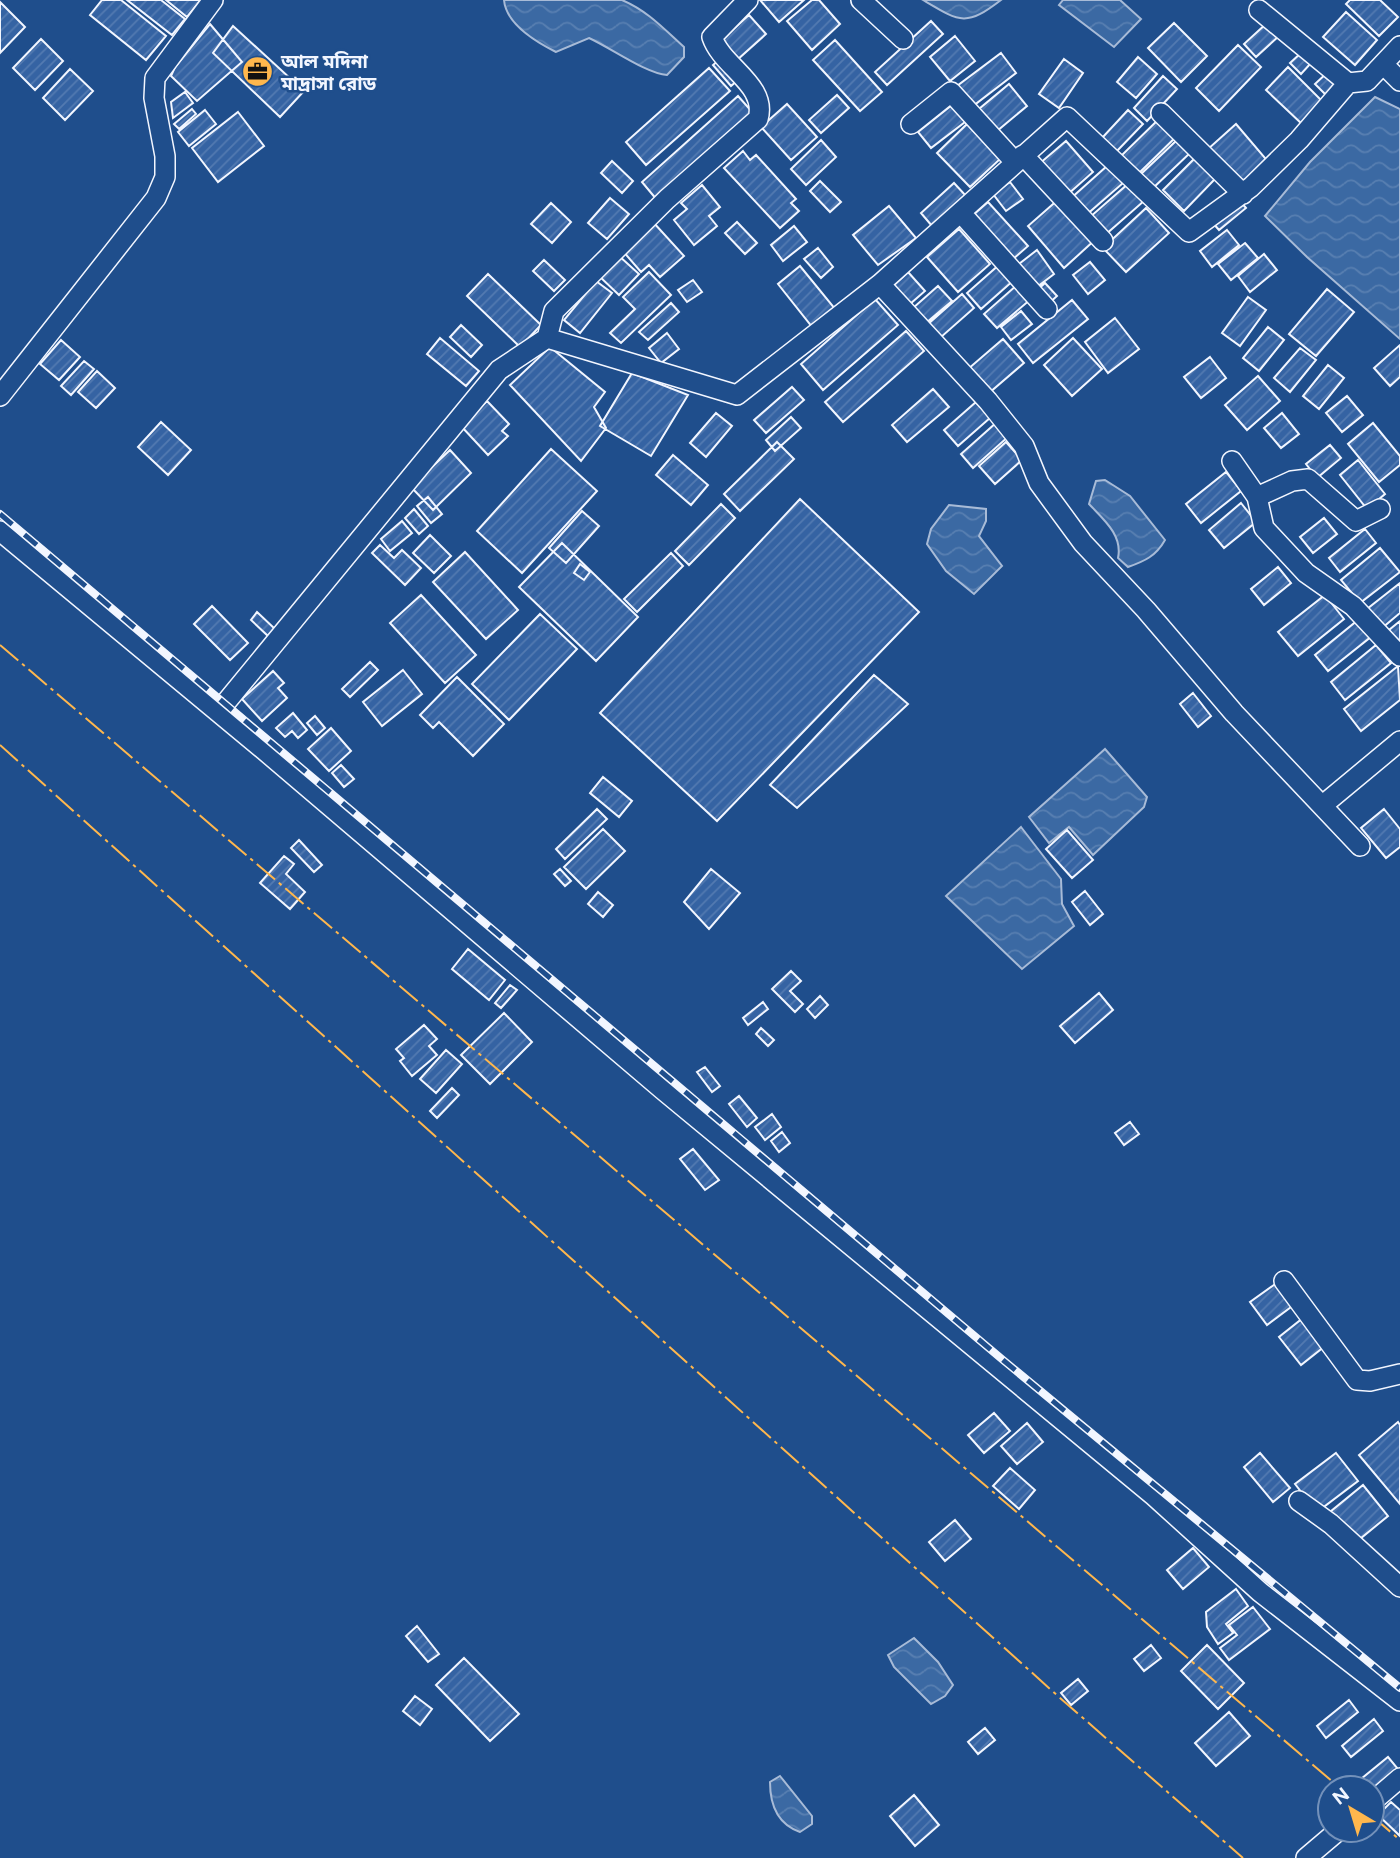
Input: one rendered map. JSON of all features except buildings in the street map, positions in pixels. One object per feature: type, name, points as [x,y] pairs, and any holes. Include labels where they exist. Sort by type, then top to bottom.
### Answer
[{"type":"street","points":[[0,396],[156,198],[165,177],[165,167],[153,99],[155,78],[214,0]]},
{"type":"street","points":[[218,712],[499,370],[547,338],[554,311],[667,199],[758,119],[761,108],[759,95],[716,49],[712,37],[748,0]]},
{"type":"street","points":[[862,0],[903,39]]},
{"type":"street","points":[[1259,10],[1348,83]]},
{"type":"street","points":[[547,338],[737,395],[880,284],[1067,117],[1189,232],[1242,194],[1299,140],[1348,83],[1367,81],[1400,46]]},
{"type":"street","points":[[1384,65],[1400,81]]},
{"type":"street","points":[[911,124],[951,92],[1104,241]]},
{"type":"street","points":[[1161,113],[1242,194]]},
{"type":"street","points":[[961,213],[1047,309]]},
{"type":"street","points":[[880,284],[988,401],[1024,446],[1038,482],[1083,543],[1146,610],[1234,713],[1360,846]]},
{"type":"street","points":[[1232,461],[1257,497],[1264,528],[1306,573],[1353,606],[1400,656]]},
{"type":"street","points":[[1257,497],[1292,481],[1308,479],[1356,521],[1380,509]]},
{"type":"street","points":[[0,530],[673,1098],[1154,1496],[1260,1591],[1400,1701]]},
{"type":"street","points":[[1323,805],[1364,775],[1400,741]]},
{"type":"street","points":[[1284,1281],[1357,1380],[1370,1381],[1400,1374]]},
{"type":"street","points":[[1299,1501],[1331,1524],[1400,1587]]},
{"type":"street","points":[[1386,1790],[1400,1779]]},
{"type":"street","points":[[1306,1858],[1322,1844]]},
{"type":"water","points":[[504,0],[622,0],[648,15],[670,34],[684,47],[684,57],[667,75],[639,65],[589,38],[556,52],[516,24],[506,9]]},
{"type":"water","points":[[923,0],[1001,0],[971,18],[963,18],[946,13]]},
{"type":"water","points":[[1063,0],[1120,0],[1141,19],[1114,47],[1059,5]]},
{"type":"water","points":[[1375,97],[1400,109],[1400,339],[1265,216],[1310,162]]},
{"type":"water","points":[[1105,480],[1130,496],[1165,540],[1150,557],[1128,567],[1118,558],[1118,542],[1111,528],[1089,504],[1096,481]]},
{"type":"water","points":[[949,505],[986,509],[986,521],[979,536],[1002,566],[974,594],[946,571],[927,544],[931,529]]},
{"type":"water","points":[[1105,749],[1147,797],[1144,807],[1093,855],[1069,827],[1049,843],[1029,817]]},
{"type":"water","points":[[1021,827],[1061,879],[1062,904],[1074,926],[1022,969],[946,896]]},
{"type":"water","points":[[914,1638],[938,1662],[953,1685],[945,1696],[931,1704],[894,1667],[888,1655]]},
{"type":"water","points":[[780,1776],[812,1816],[812,1824],[800,1832],[780,1819],[773,1806],[770,1782]]},
{"type":"railway","points":[[0,514],[1003,1360],[1400,1688]]},
{"type":"power","points":[[0,645],[1324,1774]]},
{"type":"power","points":[[0,745],[1059,1697],[1243,1858]]},
{"type":"power","points":[[1386,1828],[1400,1840]]},
{"type":"place","name":"আল মদিনা মাদ্রাসা রোড","points":[[258,72]]}]
